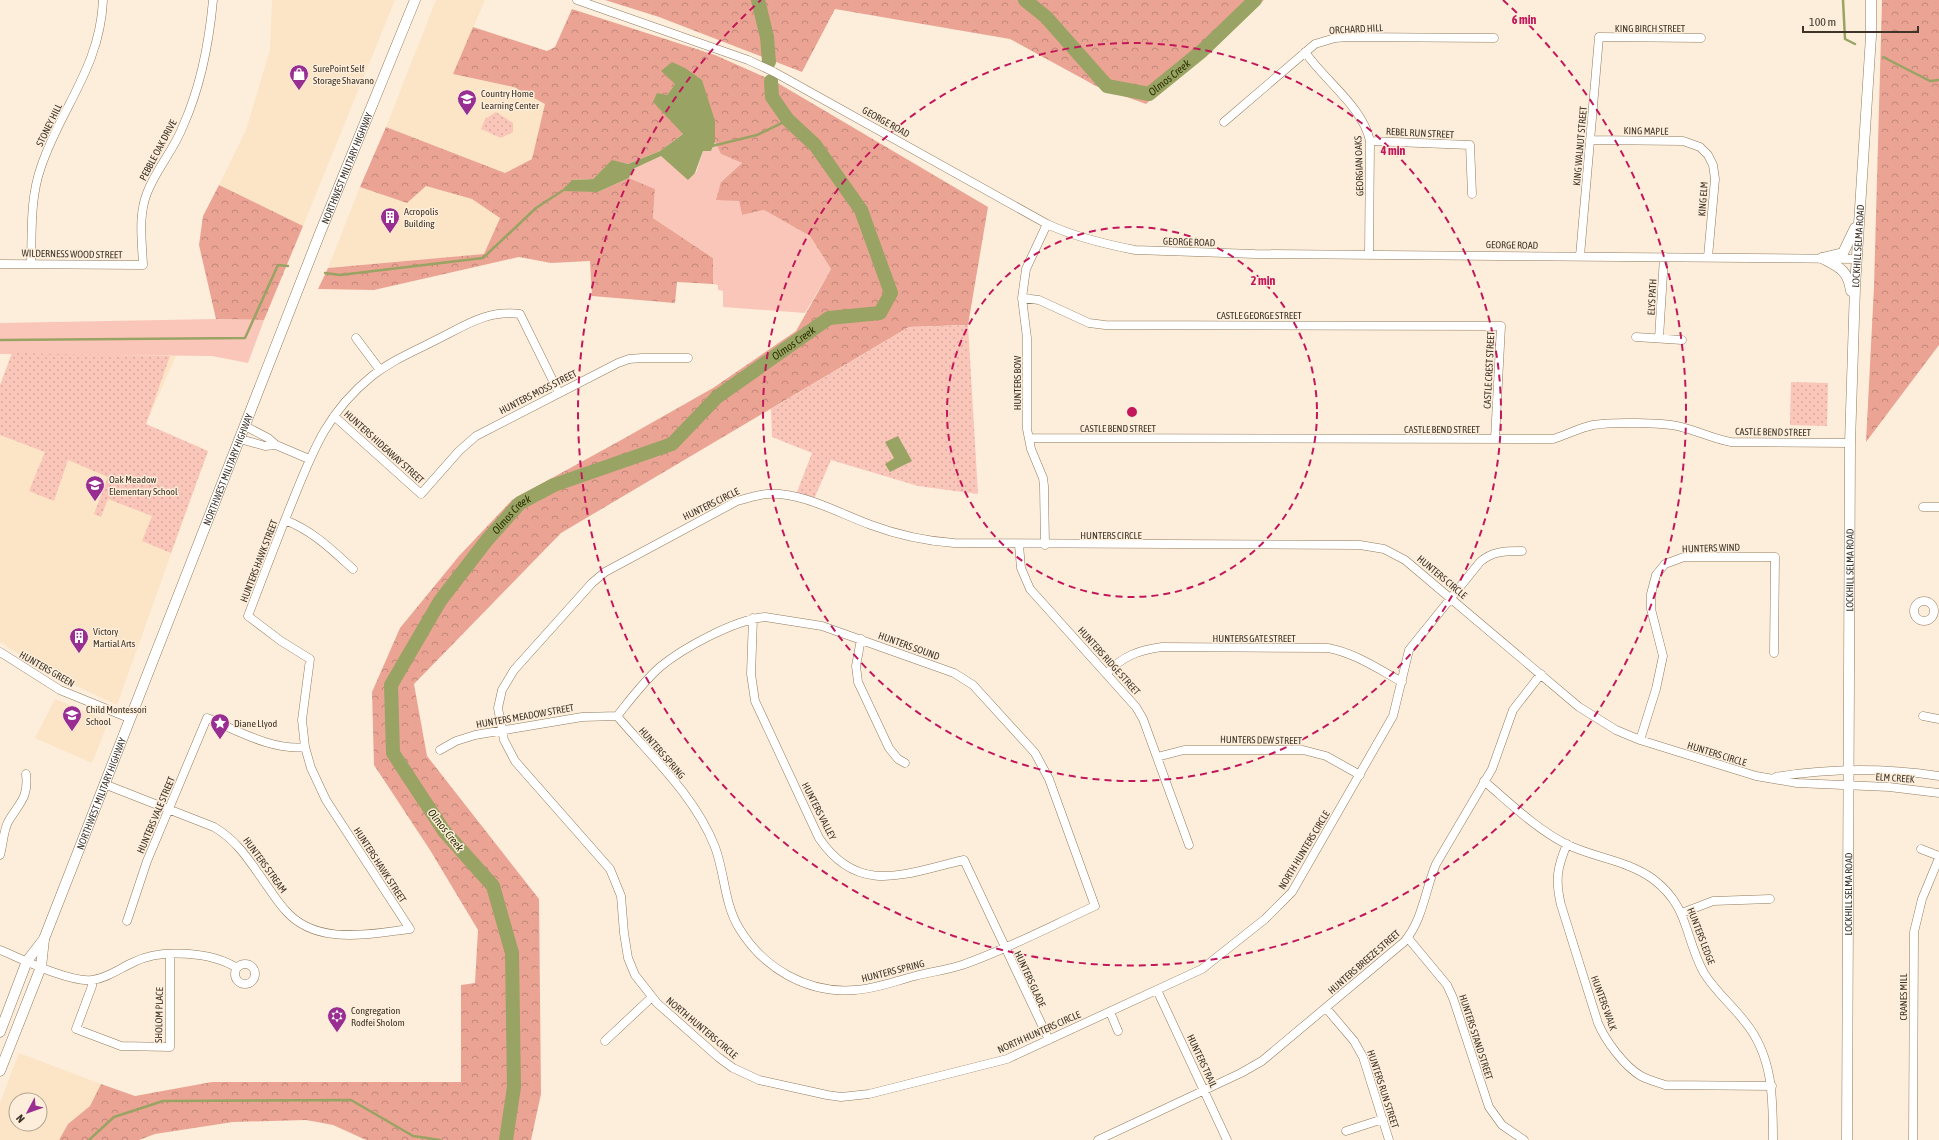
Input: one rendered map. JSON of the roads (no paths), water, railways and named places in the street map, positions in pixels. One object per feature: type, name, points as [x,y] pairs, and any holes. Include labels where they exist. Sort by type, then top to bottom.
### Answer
[{"type":"main road","name":"NORTHWEST MILITARY HIGHWAY","points":[[0,1032],[27,962],[44,939],[129,718],[344,173],[415,0]]},
{"type":"main road","name":"LOCKHILL SELMA ROAD","points":[[1847,1140],[1850,443],[1856,259],[1871,36],[1872,0]]},
{"type":"main road","points":[[1822,258],[1843,253],[1859,220]]},
{"type":"main road","points":[[1822,258],[1838,267],[1846,275],[1849,280],[1854,308]]},
{"type":"main road","name":"NORTHWEST MILITARY HIGHWAY","points":[[0,1071],[42,967],[44,939]]},
{"type":"street","name":"STONEY HILL","points":[[31,264],[32,208],[40,168],[51,140],[86,75],[96,42],[103,0]]},
{"type":"street","name":"PEBBLE OAK DRIVE","points":[[143,265],[142,226],[144,204],[150,185],[183,128],[198,87],[207,54],[213,0]]},
{"type":"street","name":"GEORGE ROAD","points":[[577,0],[663,29],[761,66],[809,91],[1047,224],[1067,233],[1090,240],[1134,250],[1255,254],[1856,259]]},
{"type":"street","name":"KING BIRCH STREET","points":[[1599,37],[1701,38]]},
{"type":"street","name":"KING WALNUT STREET","points":[[1580,256],[1599,37]]},
{"type":"street","name":"ORCHARD HILL","points":[[1224,122],[1315,44],[1335,38],[1494,38]]},
{"type":"street","name":"GEORGIAN OAKS","points":[[1305,52],[1359,115],[1367,128],[1370,141],[1369,254]]},
{"type":"street","name":"KING MAPLE","points":[[1591,140],[1683,141],[1700,147]]},
{"type":"street","name":"REBEL RUN STREET","points":[[1370,141],[1470,145],[1472,194]]},
{"type":"street","name":"KING ELM","points":[[1700,147],[1708,155],[1713,165],[1715,179],[1708,257]]},
{"type":"street","name":"HUNTERS BOW","points":[[1045,545],[1044,486],[1028,438],[1027,429],[1027,338],[1022,298],[1026,269],[1047,224]]},
{"type":"street","name":"ELYS PATH","points":[[1659,338],[1664,257]]},
{"type":"street","name":"WILDERNESS WOOD STREET","points":[[0,264],[143,265]]},
{"type":"street","name":"CASTLE GEORGE STREET","points":[[1022,298],[1039,300],[1089,323],[1105,325],[1501,326]]},
{"type":"street","name":"HUNTERS HAWK STREET","points":[[410,930],[326,800],[311,768],[304,746],[302,720],[303,703],[310,659],[281,641],[248,616],[315,446],[334,416],[355,391],[380,370],[409,353],[481,317],[495,313],[520,314],[559,393]]},
{"type":"street","name":"CASTLE CREST STREET","points":[[1496,440],[1501,326]]},
{"type":"street","points":[[1636,337],[1682,340]]},
{"type":"street","points":[[356,338],[380,370]]},
{"type":"street","name":"HUNTERS MOSS STREET","points":[[421,494],[458,451],[476,436],[606,368],[629,359],[688,358]]},
{"type":"street","name":"HUNTERS HIDEAWAY STREET","points":[[334,416],[421,494]]},
{"type":"street","name":"CASTLE BEND STREET","points":[[1028,438],[1553,439],[1592,425],[1667,424],[1731,442],[1850,443]]},
{"type":"street","points":[[245,426],[268,438],[276,445],[309,459]]},
{"type":"street","points":[[240,439],[265,446],[276,445]]},
{"type":"street","name":"HUNTERS CIRCLE","points":[[501,730],[498,708],[507,679],[592,583],[616,565],[737,501],[757,495],[784,495],[807,501],[873,526],[920,539],[954,544],[1368,546],[1384,549],[1398,556],[1451,598],[1578,707],[1598,720],[1640,740],[1736,771],[1796,783],[1849,786]]},
{"type":"street","points":[[1923,507],[1939,507]]},
{"type":"street","points":[[285,520],[298,525],[318,537],[353,570]]},
{"type":"street","name":"HUNTERS RIDGE STREET","points":[[1019,545],[1021,568],[1030,589],[1136,707],[1157,757],[1189,844]]},
{"type":"street","name":"NORTH HUNTERS CIRCLE","points":[[501,730],[507,748],[515,762],[610,869],[621,896],[624,934],[628,958],[635,975],[652,997],[718,1057],[733,1068],[759,1080],[827,1095],[855,1096],[992,1063],[1110,1012],[1212,962],[1281,904],[1292,892],[1393,716],[1410,650],[1483,560],[1493,553],[1504,551],[1522,551]]},
{"type":"street","name":"HUNTERS WIND","points":[[1640,740],[1656,689],[1663,656],[1651,609],[1651,594],[1656,575],[1665,564],[1684,557],[1776,557],[1774,653]]},
{"type":"street","name":"HUNTERS SOUND","points":[[616,716],[659,668],[680,653],[732,625],[753,618],[764,617],[809,622],[861,639],[954,673],[967,680],[1035,753],[1049,779],[1095,906]]},
{"type":"street","name":"HUNTERS VALLEY","points":[[753,618],[751,674],[755,701],[819,838],[827,849],[843,865],[856,872],[871,876],[893,876],[964,860],[1005,948]]},
{"type":"street","points":[[861,639],[856,656],[858,682],[889,748],[898,759],[905,763]]},
{"type":"street","name":"HUNTERS GATE STREET","points":[[1107,673],[1130,654],[1147,649],[1162,647],[1328,648],[1342,650],[1402,682]]},
{"type":"street","name":"HUNTERS GREEN","points":[[0,652],[60,690],[129,718]]},
{"type":"street","name":"HUNTERS BREEZE STREET","points":[[1098,1140],[1113,1137],[1204,1090],[1241,1074],[1262,1061],[1399,948],[1408,938],[1419,919],[1429,881],[1436,864],[1497,756],[1513,710],[1541,674]]},
{"type":"street","name":"HUNTERS MEADOW STREET","points":[[440,750],[456,740],[501,730],[582,717],[616,716]]},
{"type":"street","name":"HUNTERS SPRING","points":[[616,716],[686,794],[697,811],[715,847],[728,901],[738,926],[761,956],[782,972],[817,988],[855,990],[871,988],[960,966],[1005,948],[1095,906]]},
{"type":"street","points":[[1923,716],[1939,719]]},
{"type":"street","name":"HUNTERS VALE STREET","points":[[127,921],[147,861],[207,718],[268,743],[285,747],[304,746]]},
{"type":"street","name":"HUNTERS DEW STREET","points":[[1157,757],[1184,750],[1303,750],[1326,756],[1360,775]]},
{"type":"street","name":"HUNTERS CIRCLE","points":[[1772,778],[1794,774],[1849,770]]},
{"type":"street","name":"ELM CREEK","points":[[1849,770],[1906,771],[1939,776]]},
{"type":"street","points":[[0,855],[9,821],[25,796],[27,784],[26,774]]},
{"type":"street","name":"HUNTERS LEDGE","points":[[1484,781],[1540,828],[1567,844],[1642,872],[1667,891],[1682,913],[1705,973],[1746,1023],[1754,1036],[1766,1064],[1772,1086],[1773,1140]]},
{"type":"street","name":"HUNTERS STREAM","points":[[104,784],[214,827],[232,839],[242,850],[285,910],[309,928],[330,934],[354,935],[410,930]]},
{"type":"street","name":"ELM CREEK","points":[[1849,786],[1889,787],[1939,793]]},
{"type":"street","name":"HUNTERS WALK","points":[[1567,844],[1557,872],[1557,886],[1560,905],[1598,1023],[1602,1033],[1612,1046],[1635,1072],[1648,1080],[1665,1085],[1772,1086]]},
{"type":"street","name":"CRANES MILL","points":[[1913,1140],[1914,932],[1922,899],[1939,857],[1921,848]]},
{"type":"street","points":[[1682,913],[1713,901],[1770,899]]},
{"type":"street","name":"HUNTERS STAND STREET","points":[[1408,938],[1447,984],[1454,998],[1489,1107],[1502,1125],[1524,1140]]},
{"type":"street","name":"HUNTERS GLADE","points":[[1005,948],[1048,1040]]},
{"type":"street","points":[[0,950],[27,962],[72,977],[92,980],[114,973],[134,961],[144,958],[170,955],[213,957],[237,968]]},
{"type":"street","name":"SHOLOM PLACE","points":[[92,980],[92,986],[76,1029],[121,1046],[170,1047],[170,955]]},
{"type":"street","name":"HUNTERS TRAIL","points":[[1157,990],[1227,1140]]},
{"type":"street","points":[[605,1040],[652,997]]},
{"type":"street","name":"HUNTERS RUN STREET","points":[[1326,1008],[1354,1041],[1361,1053],[1389,1140]]},
{"type":"street","points":[[1110,1012],[1118,1031]]},
{"type":"street","points":[[1346,1131],[1383,1119]]},
{"type":"waterway","name":"Olmos Creek","points":[[758,0],[767,37],[769,62]]},
{"type":"waterway","name":"Olmos Creek","points":[[1025,0],[1046,17],[1107,86],[1149,94],[1202,51],[1255,0]]},
{"type":"waterway","points":[[1843,0],[1845,39],[1855,44]]},
{"type":"waterway","points":[[1883,57],[1930,81],[1939,80]]},
{"type":"waterway","name":"Olmos Creek","points":[[506,1140],[514,1087],[512,953],[493,886],[444,831],[393,753],[391,685],[440,601],[487,540],[520,503],[554,485],[672,444],[717,397],[829,318],[880,313],[891,293],[861,210],[815,145],[788,120],[772,97],[771,81]]},
{"type":"waterway","points":[[712,146],[757,135],[788,120]]},
{"type":"waterway","points":[[325,273],[340,275],[483,258],[536,208],[562,191]]},
{"type":"waterway","points":[[0,340],[245,338],[278,265],[288,266]]},
{"type":"waterway","points":[[89,1140],[114,1117],[163,1101],[351,1100],[413,1136],[440,1140]]},
{"type":"place","name":"SurePoint Self Storage Shavano","points":[[299,91]]},
{"type":"place","name":"Country Home Learning Center","points":[[467,116]]},
{"type":"place","name":"Acropolis Building","points":[[390,234]]},
{"type":"place","name":"Oak Meadow Elementary School","points":[[95,502]]},
{"type":"place","name":"Victory Martial Arts","points":[[79,654]]},
{"type":"place","name":"Child Montessori School","points":[[72,732]]},
{"type":"place","name":"Diane Llyod","points":[[220,740]]},
{"type":"place","name":"Congregation Rodfei Sholom","points":[[337,1033]]}]
